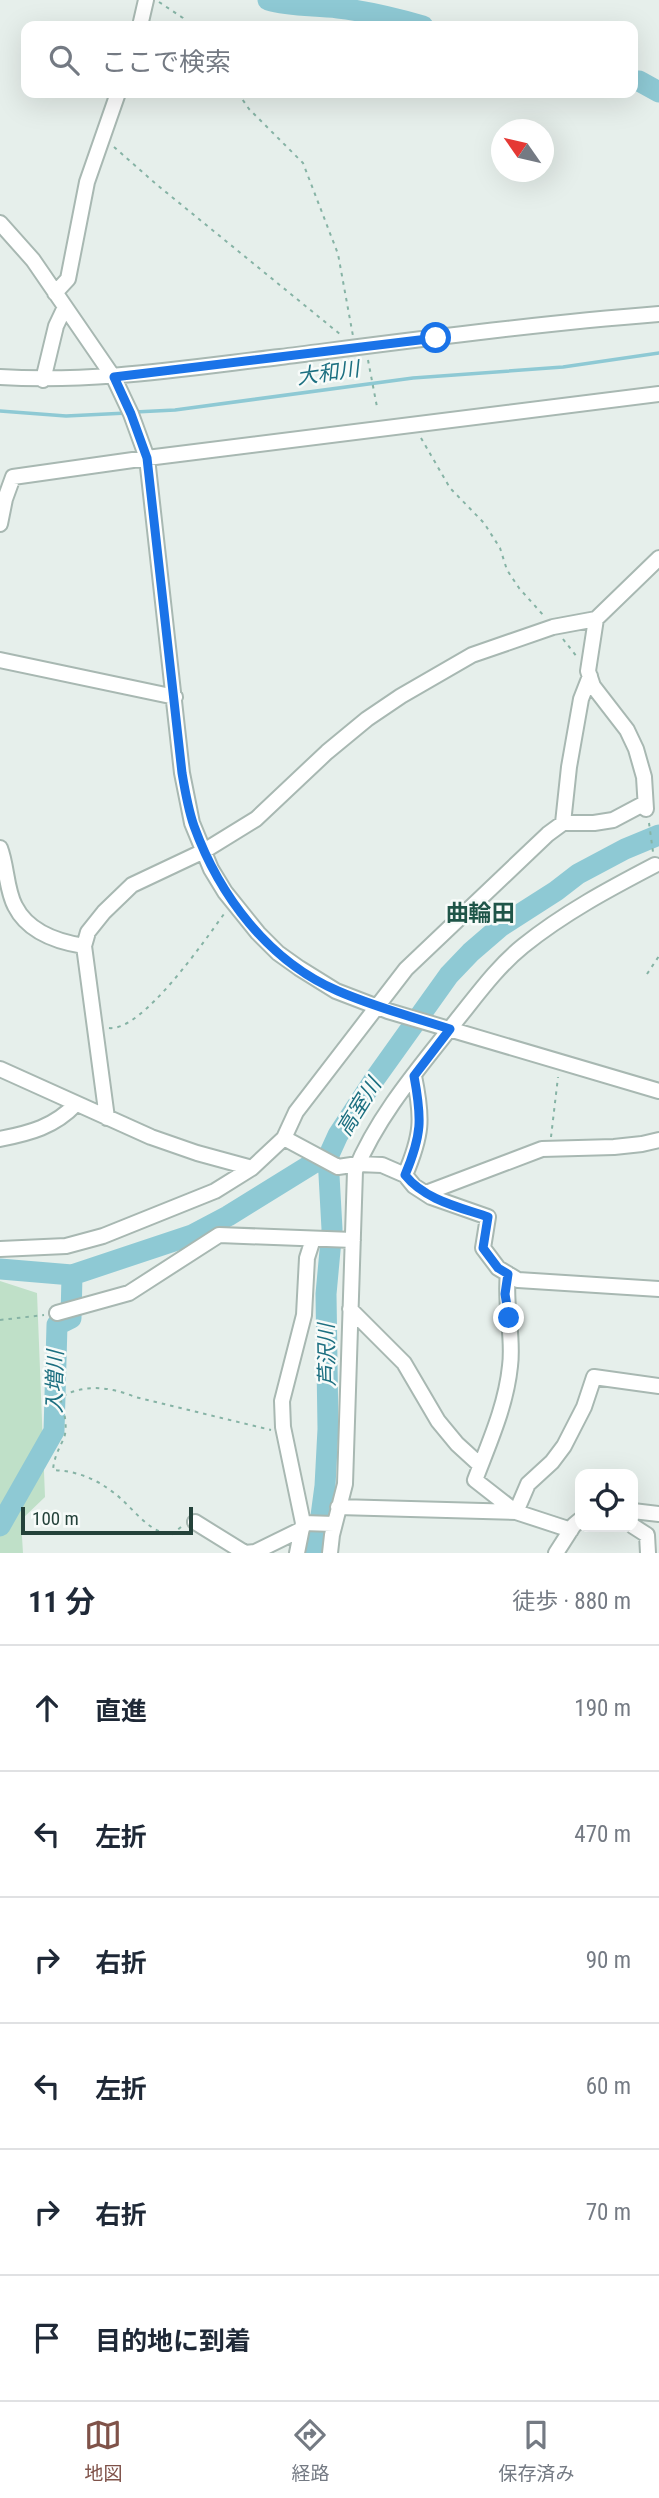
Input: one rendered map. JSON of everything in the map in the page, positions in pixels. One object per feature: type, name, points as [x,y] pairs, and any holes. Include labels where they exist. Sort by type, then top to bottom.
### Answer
[{"type":"street","points":[[141,21],[146,0]]},
{"type":"street","points":[[55,293],[68,279],[87,182],[116,98]]},
{"type":"street","points":[[0,223],[33,260],[115,381],[146,453],[182,773],[192,822],[211,869],[233,902],[278,953],[336,991],[383,1009],[659,1091]]},
{"type":"street","points":[[43,380],[57,326],[65,307]]},
{"type":"street","points":[[0,377],[115,381],[356,347],[659,314]]},
{"type":"street","points":[[0,524],[13,477],[146,453],[414,425],[659,394]]},
{"type":"street","points":[[107,1118],[84,946],[88,932],[104,912],[132,885],[204,851],[256,819],[327,752],[367,719],[401,696],[472,654],[553,627],[596,619],[659,558]]},
{"type":"street","points":[[563,823],[569,766],[581,699],[589,673],[596,619]]},
{"type":"street","points":[[0,660],[175,697]]},
{"type":"street","points":[[0,1249],[66,1246],[103,1236],[215,1191],[253,1168],[290,1142],[296,1112],[383,1009],[406,970],[548,834],[563,823],[613,820],[646,806],[644,777],[636,749],[627,730],[593,686],[589,673]]},
{"type":"street","points":[[0,848],[15,907],[24,918],[39,931],[60,942],[84,946]]},
{"type":"street","points":[[330,1553],[331,1524],[345,1484],[350,1309],[349,1240],[355,1171],[358,1164],[385,1112],[448,1028],[491,978],[522,947],[654,859]]},
{"type":"street","points":[[0,1069],[107,1118],[197,1153],[253,1168]]},
{"type":"street","points":[[405,1175],[417,1147],[420,1129],[420,1105],[414,1076]]},
{"type":"street","points":[[0,1139],[30,1133],[51,1125],[76,1104]]},
{"type":"street","points":[[426,1194],[542,1149],[614,1147],[659,1140]]},
{"type":"street","points":[[290,1142],[338,1167],[358,1164],[383,1165],[405,1175],[414,1186],[426,1194],[488,1217],[483,1248],[498,1268],[518,1280],[659,1289]]},
{"type":"street","points":[[57,1313],[129,1293],[219,1235],[349,1240]]},
{"type":"street","points":[[297,1553],[304,1525],[284,1433],[282,1401],[304,1315],[307,1258],[316,1239]]},
{"type":"street","points":[[508,1274],[505,1294],[511,1363],[506,1394],[475,1480],[516,1511]]},
{"type":"street","points":[[350,1309],[404,1363],[438,1422],[480,1465]]},
{"type":"street","points":[[516,1511],[528,1484],[552,1462],[564,1446],[584,1407],[594,1377],[659,1386]]},
{"type":"street","points":[[338,1507],[516,1511],[575,1525],[556,1553]]},
{"type":"street","points":[[638,1512],[659,1514]]},
{"type":"street","points":[[195,1522],[245,1553],[255,1552],[304,1525],[331,1524]]},
{"type":"street","points":[[638,1529],[647,1535],[648,1553]]},
{"type":"path","points":[[155,0],[168,6],[184,21]]},
{"type":"path","points":[[241,98],[303,163],[338,254],[356,347]]},
{"type":"path","points":[[102,136],[156,184],[356,347]]},
{"type":"path","points":[[369,360],[377,407]]},
{"type":"path","points":[[414,425],[450,488],[484,523],[500,548],[507,570],[519,588],[589,673]]},
{"type":"path","points":[[646,806],[654,859]]},
{"type":"path","points":[[94,1026],[117,1029],[128,1024],[178,976],[233,902]]},
{"type":"path","points":[[647,974],[659,956]]},
{"type":"path","points":[[550,1149],[560,1062]]},
{"type":"path","points":[[0,1320],[57,1313]]},
{"type":"path","points":[[195,1522],[189,1522],[170,1535],[160,1533],[114,1493],[88,1477],[71,1471],[53,1470],[54,1457],[66,1434],[60,1398],[93,1388],[117,1390],[248,1427],[284,1433]]},
{"type":"green space","points":[[0,1281],[37,1293],[45,1497],[21,1520],[23,1553],[0,1553]]},
{"type":"waterway","points":[[268,0],[360,11],[403,21]]},
{"type":"waterway","points":[[638,81],[659,92]]},
{"type":"waterway","name":"大和川","points":[[135,412],[175,410],[413,378],[563,367],[659,353]]},
{"type":"waterway","name":"大和川","points":[[0,411],[66,416],[127,413]]},
{"type":"waterway","name":"高室川","points":[[0,1269],[72,1275],[192,1235],[328,1157],[338,1135],[374,1080],[449,975],[471,952],[500,927],[578,874],[625,849],[659,835]]},
{"type":"waterway","name":"芦沢川","points":[[316,1553],[325,1486],[328,1429],[326,1294],[332,1229],[328,1157]]},
{"type":"waterway","name":"入増川","points":[[0,1526],[54,1431],[57,1325],[71,1318],[72,1275]]},
{"type":"district","name":"曲輪田","points":[[480,913]]},
{"type":"route","points":[[436,338],[114,377],[147,458],[182,773],[192,822],[211,869],[225,892],[258,933],[278,953],[299,968],[336,991],[387,1011],[450,1029],[414,1076],[420,1105],[420,1129],[417,1147],[405,1175],[414,1186],[431,1197],[488,1217],[483,1248],[498,1268],[508,1274],[505,1294],[509,1318]]}]
